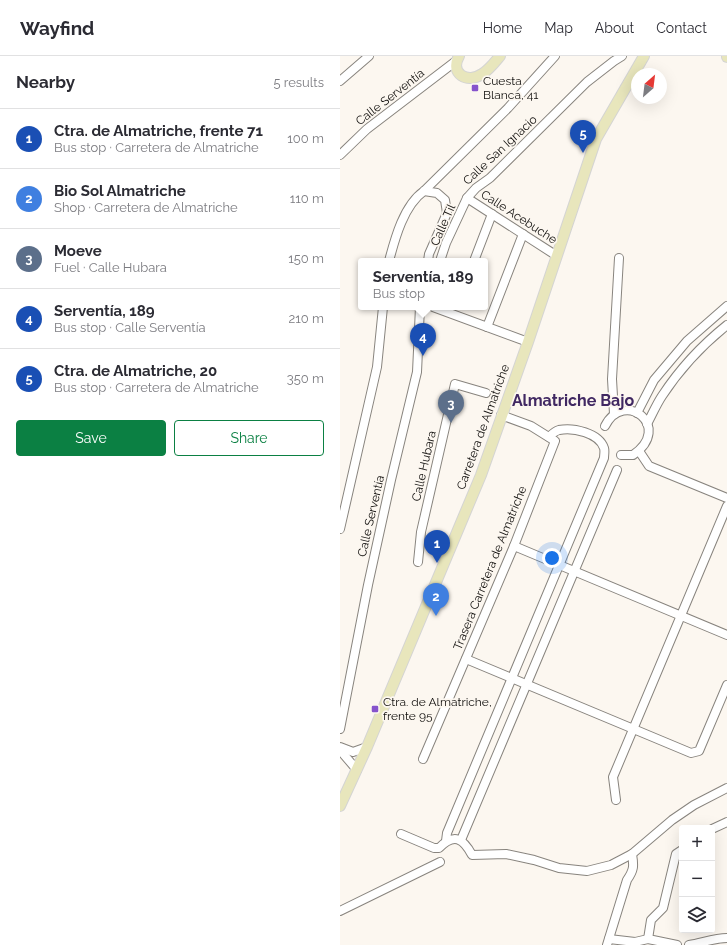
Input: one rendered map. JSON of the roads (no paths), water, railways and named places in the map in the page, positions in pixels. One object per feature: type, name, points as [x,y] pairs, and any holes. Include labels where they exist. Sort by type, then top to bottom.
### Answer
[{"type":"main road","points":[[457,58],[456,70],[462,76],[471,79],[482,74],[500,56]]},
{"type":"main road","name":"Carretera de Almatriche","points":[[340,806],[357,770],[481,474],[528,342],[596,139],[644,56]]},
{"type":"street","points":[[340,81],[369,56]]},
{"type":"street","points":[[390,258],[394,242],[408,209],[416,196],[424,191],[508,108],[555,56]]},
{"type":"street","name":"Calle San Ignacio","points":[[467,198],[476,188],[490,178],[587,82],[622,56]]},
{"type":"street","name":"Calle Serventía","points":[[340,155],[367,129],[457,58]]},
{"type":"street","points":[[424,191],[436,193],[445,200],[447,213],[428,258]]},
{"type":"street","name":"Calle Acebuche","points":[[467,198],[557,256]]},
{"type":"street","name":"Calle Til","points":[[441,258],[446,243],[467,198]]},
{"type":"street","points":[[475,258],[492,214]]},
{"type":"street","points":[[487,327],[523,234]]},
{"type":"street","points":[[614,414],[612,379],[619,258]]},
{"type":"street","points":[[637,413],[654,380],[687,341],[727,306]]},
{"type":"street","points":[[340,529],[378,367],[383,310]]},
{"type":"street","name":"Calle Serventía","points":[[340,729],[391,480],[418,372],[420,310]]},
{"type":"street","points":[[455,311],[487,327],[528,342]]},
{"type":"street","points":[[647,424],[661,397],[681,369],[718,332],[727,326]]},
{"type":"street","name":"Calle Hubara","points":[[418,562],[424,517],[455,384],[486,393]]},
{"type":"street","points":[[605,426],[608,419],[614,414],[629,410],[643,417],[647,424],[649,432],[648,439],[644,446],[633,455],[621,455]]},
{"type":"street","points":[[446,841],[446,833],[559,564],[599,473],[604,458],[604,448],[598,438],[588,433],[557,430],[548,437],[531,426],[502,415]]},
{"type":"street","name":"Trasera Carretera de Almatriche","points":[[423,759],[514,546],[555,441],[548,437]]},
{"type":"street","points":[[639,451],[649,466],[727,498]]},
{"type":"street","points":[[461,840],[617,470]]},
{"type":"street","points":[[616,800],[613,777],[727,506]]},
{"type":"street","points":[[514,546],[727,635]]},
{"type":"street","points":[[466,659],[526,686],[634,729],[691,754],[699,751],[727,685]]},
{"type":"street","points":[[340,749],[353,752],[367,746]]},
{"type":"street","points":[[340,749],[357,770]]},
{"type":"street","points":[[401,834],[434,848],[439,848],[446,841],[453,838],[461,840],[468,846],[472,855],[506,854],[534,860],[559,868],[587,871],[610,865],[632,854],[672,820],[694,805],[727,788]]},
{"type":"street","points":[[715,828],[727,822]]},
{"type":"street","points":[[648,939],[652,920],[663,908],[676,854],[679,852]]},
{"type":"street","points":[[632,854],[634,864],[632,872],[626,880],[608,942],[635,942],[648,939],[677,945]]},
{"type":"street","points":[[340,911],[440,862]]},
{"type":"street","points":[[689,945],[716,938],[727,938]]},
{"type":"place","name":"Cuesta Blanca, 41","points":[[475,88]]},
{"type":"place","name":"Ctra. de Almatriche, 20","points":[[583,153]]},
{"type":"place","name":"Serventía, 189","points":[[423,356]]},
{"type":"place","name":"Moeve","points":[[451,423]]},
{"type":"place","name":"Ctra. de Almatriche, frente 71","points":[[437,563]]},
{"type":"place","name":"Bio Sol Almatriche","points":[[436,616]]},
{"type":"place","name":"Ctra. de Almatriche, frente 95","points":[[375,709]]},
{"type":"district","name":"Almatriche Bajo","points":[[573,400]]}]
